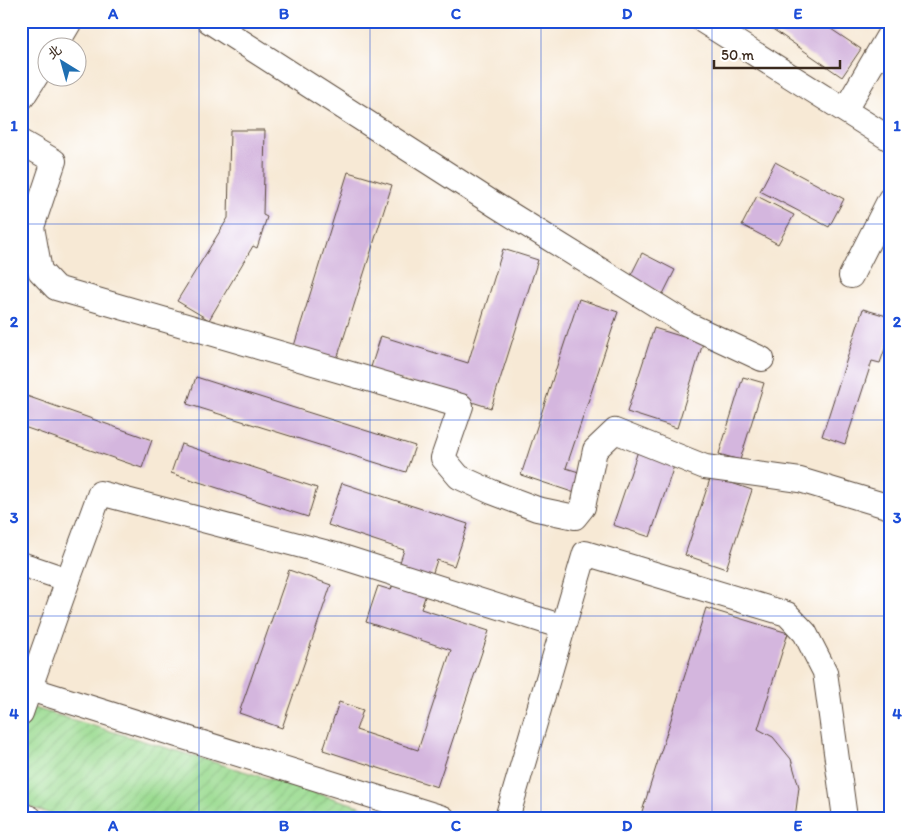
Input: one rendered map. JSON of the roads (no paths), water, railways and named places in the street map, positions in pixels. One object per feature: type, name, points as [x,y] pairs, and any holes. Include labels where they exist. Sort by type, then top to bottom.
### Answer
[{"type":"main road","points":[[21,63],[46,21]]},
{"type":"main road","points":[[58,38],[68,21]]},
{"type":"main road","points":[[21,96],[38,70]]},
{"type":"street","points":[[209,21],[497,206],[687,324],[762,359]]},
{"type":"street","points":[[703,21],[890,139]]},
{"type":"street","points":[[845,110],[890,33]]},
{"type":"street","points":[[21,142],[54,161],[32,227],[40,272],[56,288],[461,406],[443,458],[459,477],[492,492],[537,509],[575,517],[583,508],[595,450],[615,432],[705,467],[800,480],[890,507]]},
{"type":"street","points":[[851,276],[890,199]]},
{"type":"street","points":[[21,714],[100,492],[336,555],[563,627]]},
{"type":"street","points":[[506,818],[585,553],[787,614],[805,633],[824,672],[845,818]]},
{"type":"street","points":[[21,564],[68,580]]},
{"type":"street","points":[[30,689],[443,818]]},
{"type":"street","points":[[21,815],[30,818]]}]
